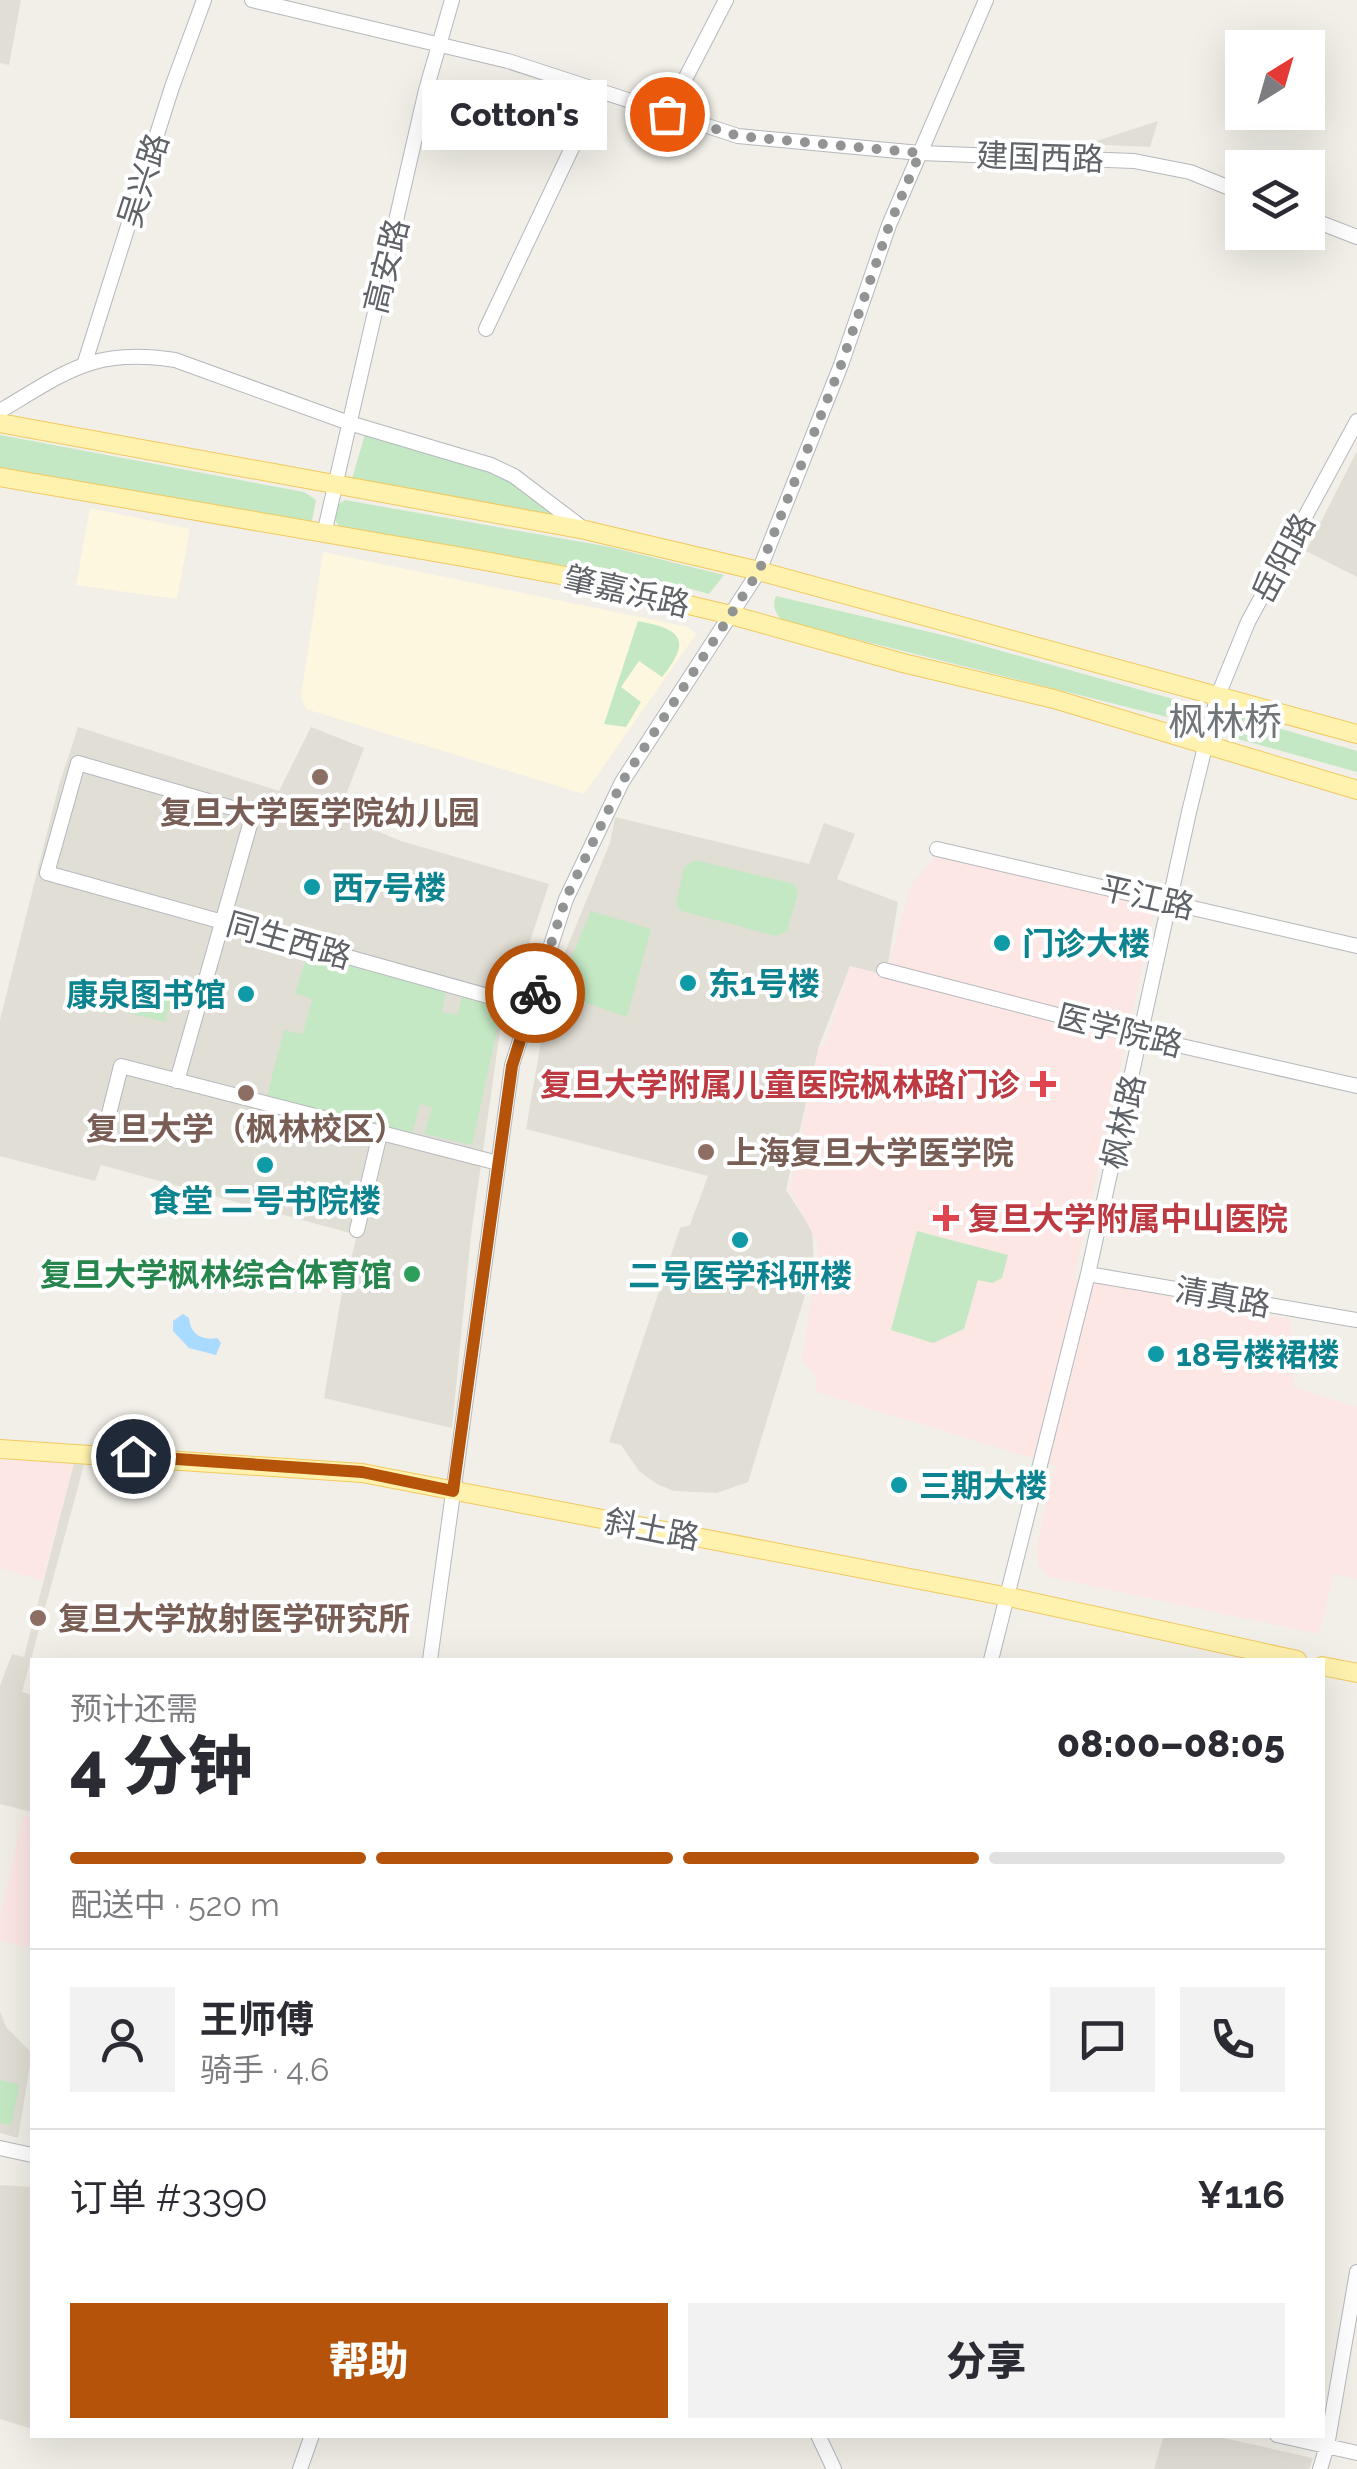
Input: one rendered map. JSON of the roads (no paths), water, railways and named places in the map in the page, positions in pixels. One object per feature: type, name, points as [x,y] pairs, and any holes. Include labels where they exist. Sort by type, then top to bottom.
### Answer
[{"type":"main road","name":"肇嘉浜路","points":[[0,422],[585,530],[759,571],[1357,734]]},
{"type":"main road","name":"肇嘉浜路","points":[[0,477],[566,576],[731,614],[903,663],[1054,699],[1357,790]]},
{"type":"main road","name":"斜土路","points":[[0,1449],[362,1472],[1009,1598],[1288,1658]]},
{"type":"main road","points":[[1325,1667],[1357,1673]]},
{"type":"street","name":"吴兴路","points":[[85,362],[172,87],[204,0]]},
{"type":"street","name":"建国西路","points":[[252,0],[440,42],[738,136],[920,153],[1134,161],[1190,172],[1225,185]]},
{"type":"street","name":"高安路","points":[[324,534],[452,0]]},
{"type":"street","points":[[667,114],[726,0]]},
{"type":"street","points":[[430,1658],[512,1066],[566,898],[622,782],[759,571],[845,354],[889,226],[986,0]]},
{"type":"street","points":[[486,329],[599,92]]},
{"type":"street","points":[[1325,225],[1357,238]]},
{"type":"street","name":"肇嘉浜路","points":[[0,410],[85,362],[148,356],[175,360],[349,422],[491,465],[514,476],[585,530]]},
{"type":"street","name":"岳阳路","points":[[1217,698],[1248,622],[1357,421]]},
{"type":"street","name":"枫林路","points":[[992,1658],[1088,1274],[1217,698]]},
{"type":"street","name":"同生西路","points":[[224,922],[252,814],[78,763],[47,873],[530,1008]]},
{"type":"street","name":"平江路","points":[[937,848],[1357,946]]},
{"type":"street","points":[[176,1081],[224,922]]},
{"type":"street","name":"医学院路","points":[[884,970],[1142,1037],[1357,1086]]},
{"type":"street","points":[[108,1118],[121,1066],[498,1163]]},
{"type":"street","points":[[358,1230],[380,1134]]},
{"type":"street","name":"清真路","points":[[1088,1274],[1357,1320]]},
{"type":"street","points":[[0,2148],[30,2155]]},
{"type":"street","points":[[1320,2469],[1328,2446],[1357,2272]]},
{"type":"street","points":[[300,2469],[311,2438]]},
{"type":"street","points":[[819,2438],[834,2469]]},
{"type":"street","points":[[1290,2438],[1357,2453]]},
{"type":"water","points":[[183,1314],[198,1335],[217,1338],[221,1343],[216,1355],[189,1348],[173,1331],[173,1321]]},
{"type":"place","name":"Cotton's","points":[[667,114]]},
{"type":"place","name":"复旦大学医学院幼儿园","points":[[320,777]]},
{"type":"place","name":"西7号楼","points":[[312,887]]},
{"type":"place","name":"门诊大楼","points":[[1002,943]]},
{"type":"place","name":"东1号楼","points":[[688,983]]},
{"type":"place","name":"康泉图书馆","points":[[246,994]]},
{"type":"place","name":"复旦大学附属儿童医院枫林路门诊","points":[[1043,1084]]},
{"type":"place","name":"复旦大学（枫林校区）","points":[[246,1093]]},
{"type":"place","name":"上海复旦大学医学院","points":[[706,1152]]},
{"type":"place","name":"食堂 二号书院楼","points":[[265,1165]]},
{"type":"place","name":"复旦大学附属中山医院","points":[[946,1218]]},
{"type":"place","name":"二号医学科研楼","points":[[740,1240]]},
{"type":"place","name":"复旦大学枫林综合体育馆","points":[[412,1274]]},
{"type":"place","name":"18号楼裙楼","points":[[1156,1354]]},
{"type":"place","name":"三期大楼","points":[[899,1485]]},
{"type":"place","name":"复旦大学放射医学研究所","points":[[38,1618]]},
{"type":"district","name":"枫林桥","points":[[1225,721]]}]
